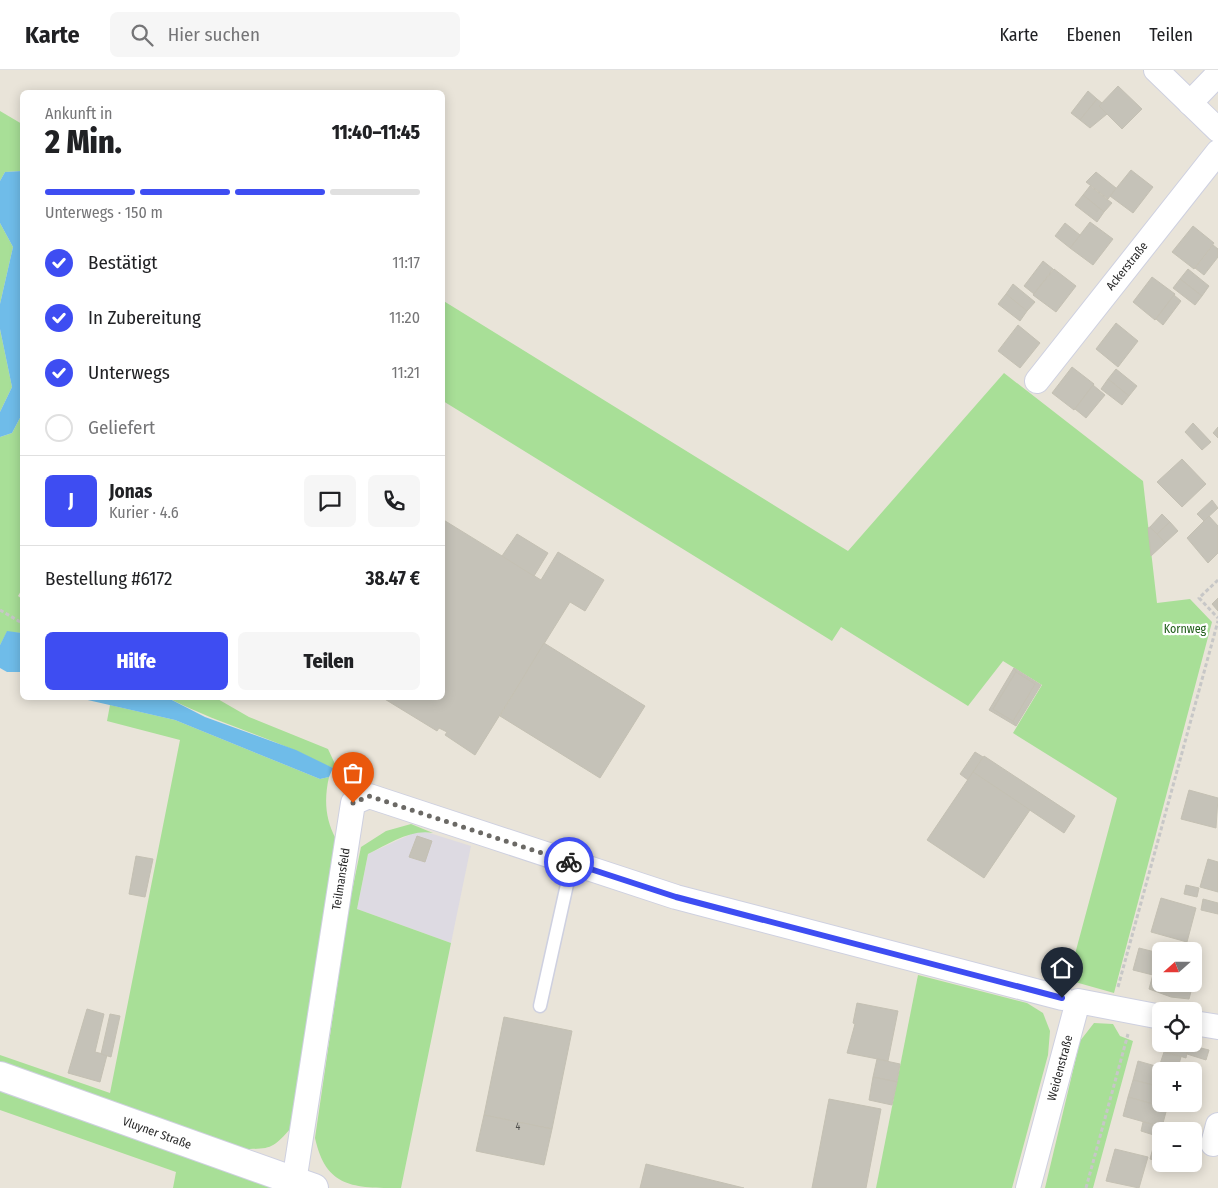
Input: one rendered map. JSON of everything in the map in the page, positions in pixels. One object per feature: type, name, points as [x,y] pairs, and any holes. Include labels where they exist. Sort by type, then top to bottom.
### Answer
[{"type":"main road","name":"Vluyner Straße","points":[[0,1076],[304,1185]]},
{"type":"street","points":[[1156,70],[1218,130]]},
{"type":"street","points":[[1190,103],[1218,74]]},
{"type":"street","name":"Ackerstraße","points":[[1037,380],[1218,152]]},
{"type":"street","name":"Teilmansfeld","points":[[304,1185],[353,803],[369,796],[676,897],[1062,998]]},
{"type":"street","name":"Weidenstraße","points":[[1028,1188],[1078,1001],[1152,1015]]},
{"type":"street","points":[[1202,1024],[1218,1027]]},
{"type":"lane","points":[[540,1006],[572,862]]},
{"type":"path","points":[[1086,1188],[1124,1010],[1218,620],[1199,598],[1218,580]]},
{"type":"path","points":[[0,610],[20,622]]},
{"type":"shaded area","points":[[420,830],[471,846],[451,943],[357,909],[368,854]]},
{"type":"green space","points":[[0,111],[20,123],[20,171],[5,172],[0,181]]},
{"type":"green space","points":[[0,223],[13,247],[0,304]]},
{"type":"green space","name":"Kornweg","points":[[445,302],[848,551],[1004,373],[1143,481],[1157,603],[1190,599],[1212,622],[1114,993],[1068,980],[1117,798],[1013,733],[1042,685],[1003,661],[968,706],[841,627],[832,641],[445,402]]},
{"type":"green space","points":[[0,329],[12,387],[0,412]]},
{"type":"green space","points":[[20,418],[20,592],[18,596],[20,598],[20,633],[7,632],[0,645],[0,437],[12,433]]},
{"type":"green space","points":[[172,700],[219,700],[249,717],[328,749],[335,764],[333,768],[299,752]]},
{"type":"green space","points":[[110,705],[175,720],[320,779],[329,777],[326,809],[336,839],[292,1127],[280,1140],[266,1148],[242,1149],[0,1064],[0,1055],[110,1093],[180,740],[107,721]]},
{"type":"green space","points":[[411,824],[433,833],[424,832],[408,835],[368,854],[357,909],[451,943],[401,1188],[369,1187],[344,1182],[334,1176],[326,1167],[320,1155],[315,1138],[349,906],[361,847],[386,831]]},
{"type":"green space","points":[[918,975],[1027,1003],[1043,1013],[1050,1031],[1048,1055],[1012,1188],[876,1188]]},
{"type":"green space","points":[[1094,1023],[1113,1024],[1120,1036],[1133,1041],[1093,1188],[1045,1188],[1080,1041]]},
{"type":"green space","points":[[0,1085],[294,1188],[173,1188],[176,1172],[0,1110]]},
{"type":"water","points":[[20,171],[20,418],[12,433],[0,437],[0,412],[12,387],[0,329],[0,304],[13,247],[0,223],[0,181],[5,172]]},
{"type":"water","points":[[7,631],[20,633],[20,672],[7,672],[0,668],[0,645]]},
{"type":"water","points":[[88,700],[172,700],[205,717],[296,750],[333,768],[329,777],[320,779],[175,720]]},
{"type":"building","points":[[1118,86],[1142,109],[1122,129],[1099,106]]},
{"type":"building","points":[[1088,91],[1097,99],[1080,120],[1071,113]]},
{"type":"building","points":[[1097,99],[1102,103],[1099,106],[1107,114],[1090,128],[1080,120]]},
{"type":"building","points":[[1131,170],[1153,187],[1133,213],[1110,196]]},
{"type":"building","points":[[1096,172],[1116,188],[1108,199],[1086,182]]},
{"type":"building","points":[[1090,186],[1112,203],[1104,212],[1083,195]]},
{"type":"building","points":[[1083,195],[1104,212],[1097,222],[1075,205]]},
{"type":"building","points":[[1090,222],[1113,239],[1093,265],[1070,248]]},
{"type":"building","points":[[1065,223],[1080,235],[1070,248],[1055,236]]},
{"type":"building","points":[[1193,226],[1214,243],[1194,269],[1172,252]]},
{"type":"building","points":[[1213,245],[1218,249],[1218,257],[1204,275],[1195,268]]},
{"type":"building","points":[[1043,261],[1053,269],[1034,294],[1024,286]]},
{"type":"building","points":[[1054,269],[1076,286],[1056,312],[1033,295]]},
{"type":"building","points":[[1188,269],[1209,286],[1202,296],[1180,279]]},
{"type":"building","points":[[1152,277],[1175,294],[1155,320],[1133,302]]},
{"type":"building","points":[[1180,279],[1202,296],[1195,305],[1173,288]]},
{"type":"building","points":[[1013,284],[1035,302],[1027,311],[1006,294]]},
{"type":"building","points":[[1006,294],[1027,311],[1020,321],[998,304]]},
{"type":"building","points":[[1174,295],[1181,301],[1163,325],[1156,319]]},
{"type":"building","points":[[1116,323],[1138,341],[1118,367],[1096,349]]},
{"type":"building","points":[[1018,325],[1040,343],[1020,368],[998,351]]},
{"type":"building","points":[[1072,367],[1094,384],[1074,410],[1052,393]]},
{"type":"building","points":[[1116,369],[1137,386],[1129,396],[1108,379]]},
{"type":"building","points":[[1108,379],[1129,396],[1122,405],[1101,389]]},
{"type":"building","points":[[1093,385],[1105,395],[1086,418],[1075,409]]},
{"type":"building","points":[[1193,423],[1211,442],[1202,450],[1185,432]]},
{"type":"building","points":[[1218,427],[1218,438],[1213,433]]},
{"type":"building","points":[[1182,459],[1206,484],[1182,507],[1157,482]]},
{"type":"building","points":[[1212,500],[1218,508],[1204,521],[1197,514]]},
{"type":"building","points":[[1162,514],[1170,522],[1157,534],[1150,527]]},
{"type":"building","points":[[1209,516],[1218,526],[1218,553],[1208,563],[1187,538]]},
{"type":"building","points":[[445,521],[541,580],[558,552],[604,580],[585,611],[570,602],[475,755],[445,735],[447,732],[439,728],[437,731],[386,700],[445,700]]},
{"type":"building","points":[[1170,522],[1178,531],[1165,543],[1157,534]]},
{"type":"building","points":[[1150,527],[1165,543],[1151,556],[1148,528]]},
{"type":"building","points":[[517,534],[548,553],[534,576],[502,556]]},
{"type":"building","points":[[1218,598],[1218,611],[1212,604]]},
{"type":"building","points":[[544,643],[645,706],[600,778],[500,716]]},
{"type":"building","points":[[1014,668],[1041,685],[1016,726],[1013,721],[1035,684],[1016,672]]},
{"type":"building","points":[[1014,668],[1016,672],[993,709],[1013,721],[1016,726],[989,710]]},
{"type":"building","points":[[1016,672],[1035,684],[1013,721],[993,709]]},
{"type":"building","points":[[975,752],[983,757],[968,780],[960,774]]},
{"type":"building","points":[[984,756],[1075,816],[1064,833],[973,772]]},
{"type":"building","points":[[973,772],[1030,810],[984,878],[927,840]]},
{"type":"building","points":[[1189,790],[1218,798],[1216,828],[1181,819]]},
{"type":"building","points":[[417,836],[432,841],[425,862],[409,857]]},
{"type":"building","points":[[136,856],[153,859],[145,897],[129,894]]},
{"type":"building","points":[[1208,859],[1218,862],[1218,892],[1200,887]]},
{"type":"building","points":[[1186,885],[1199,888],[1197,897],[1184,894]]},
{"type":"building","points":[[1161,898],[1196,908],[1187,942],[1151,932]]},
{"type":"building","points":[[1203,899],[1218,903],[1218,914],[1201,910]]},
{"type":"building","points":[[1139,948],[1152,951],[1152,975],[1133,970]]},
{"type":"building","points":[[1152,978],[1152,990],[1149,989]]},
{"type":"building","points":[[1157,992],[1191,992],[1189,999],[1171,997]]},
{"type":"building","points":[[857,1003],[898,1011],[888,1061],[847,1053],[855,1024],[853,1023]]},
{"type":"building","points":[[87,1009],[104,1014],[95,1052],[107,1055],[100,1082],[68,1073]]},
{"type":"building","points":[[110,1014],[120,1016],[111,1057],[101,1054]]},
{"type":"building","points":[[504,1017],[572,1031],[552,1129],[484,1115]]},
{"type":"building","points":[[1202,1048],[1209,1050],[1206,1060],[1187,1054],[1187,1052],[1202,1052]]},
{"type":"building","points":[[1164,1052],[1181,1057],[1180,1062],[1161,1062]]},
{"type":"building","points":[[1166,1052],[1187,1052],[1186,1058]]},
{"type":"building","points":[[877,1059],[900,1064],[897,1082],[873,1077]]},
{"type":"building","points":[[1138,1061],[1152,1065],[1152,1085],[1133,1080]]},
{"type":"building","points":[[873,1077],[897,1082],[892,1105],[869,1100]]},
{"type":"building","points":[[1133,1080],[1152,1085],[1152,1104],[1128,1097]]},
{"type":"building","points":[[1128,1097],[1152,1104],[1152,1112],[1166,1112],[1163,1122],[1152,1122],[1152,1124],[1123,1116]]},
{"type":"building","points":[[829,1099],[881,1109],[866,1188],[812,1188]]},
{"type":"building","points":[[484,1115],[552,1129],[544,1165],[476,1151]]},
{"type":"building","points":[[1143,1122],[1152,1124],[1152,1134],[1141,1131]]},
{"type":"building","points":[[1115,1149],[1148,1157],[1139,1188],[1106,1181]]},
{"type":"building","points":[[646,1164],[744,1188],[640,1188]]},
{"type":"way so far","points":[[353,803],[369,796],[569,862]]},
{"type":"route","points":[[569,862],[676,897],[1062,998]]}]
